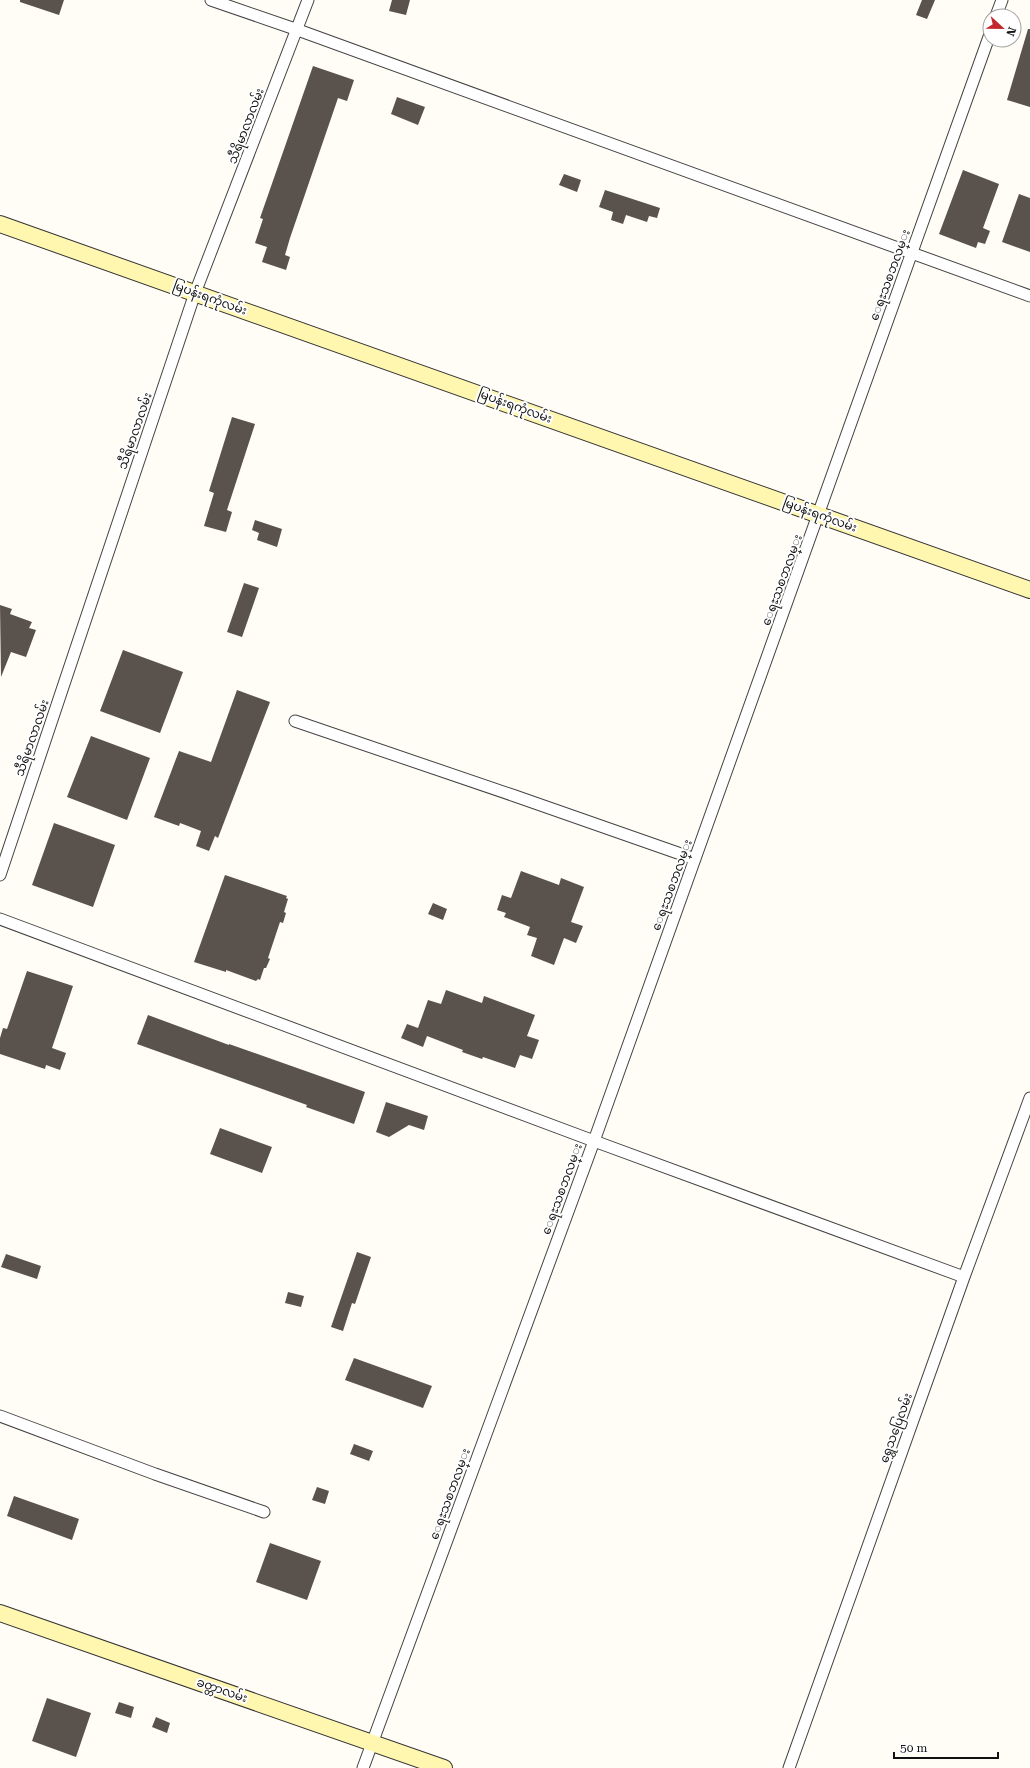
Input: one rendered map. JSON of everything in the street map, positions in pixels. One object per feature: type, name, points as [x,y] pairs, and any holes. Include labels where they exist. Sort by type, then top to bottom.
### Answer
[{"type":"street","points":[[211,0],[298,30],[1030,296]]},
{"type":"street","name":"သီရိမာလာလမ်း","points":[[0,875],[195,293],[298,30],[308,0]]},
{"type":"street","name":"ေရႊသစၥာလမ္း","points":[[363,1768],[594,1141],[985,48]]},
{"type":"street","name":"မြပန်းရကုံလမ်း","points":[[0,224],[1030,590]]},
{"type":"street","points":[[295,721],[695,859]]},
{"type":"street","points":[[0,919],[594,1141],[964,1277]]},
{"type":"street","name":"ရွှေသပြေလမ်း","points":[[789,1768],[964,1277],[1030,1098]]},
{"type":"street","points":[[0,1416],[155,1474],[264,1512]]},
{"type":"street","name":"ခတ္တာလမ်း","points":[[0,1613],[444,1768]]},
{"type":"building","points":[[20,0],[64,0],[59,15],[20,2]]},
{"type":"building","points":[[392,0],[410,0],[406,15],[389,11]]},
{"type":"building","points":[[922,0],[935,0],[927,19],[916,15]]},
{"type":"building","points":[[1028,29],[1030,29],[1030,107],[1007,100]]},
{"type":"building","points":[[313,66],[354,80],[347,101],[338,98],[290,238],[285,255],[290,257],[286,270],[262,262],[267,247],[255,243],[263,219],[260,218]]},
{"type":"building","points":[[397,97],[425,107],[418,125],[391,114]]},
{"type":"building","points":[[963,170],[999,184],[983,228],[990,231],[985,244],[978,242],[976,248],[939,234]]},
{"type":"building","points":[[564,174],[581,180],[577,192],[559,185]]},
{"type":"building","points":[[605,190],[660,208],[657,218],[649,216],[647,222],[626,215],[623,224],[611,220],[613,212],[599,207]]},
{"type":"building","points":[[1019,194],[1030,198],[1030,252],[1002,242]]},
{"type":"building","points":[[232,417],[255,424],[227,510],[232,512],[226,532],[204,526],[214,493],[209,491]]},
{"type":"building","points":[[255,520],[282,529],[277,547],[257,540],[259,533],[252,530]]},
{"type":"building","points":[[244,583],[259,588],[242,637],[227,632]]},
{"type":"building","points":[[0,605],[12,609],[10,614],[32,622],[29,628],[36,630],[26,657],[11,652],[1,677]]},
{"type":"building","points":[[123,650],[183,672],[160,733],[100,711]]},
{"type":"building","points":[[237,690],[270,702],[218,838],[215,836],[209,851],[196,846],[201,831],[180,823],[179,826],[154,817],[179,751],[211,762]]},
{"type":"building","points":[[91,736],[150,758],[127,820],[67,797]]},
{"type":"building","points":[[54,823],[115,845],[93,907],[32,885]]},
{"type":"building","points":[[521,871],[559,885],[561,878],[584,887],[571,922],[583,926],[576,943],[564,938],[554,965],[531,956],[537,938],[527,935],[530,927],[504,917],[506,913],[497,910],[502,895],[511,898]]},
{"type":"building","points":[[225,875],[287,896],[286,898],[288,899],[284,912],[286,913],[283,923],[280,922],[268,958],[270,959],[266,968],[264,968],[260,980],[258,979],[256,981],[226,970],[226,972],[194,962]]},
{"type":"building","points":[[433,903],[447,909],[443,920],[428,914]]},
{"type":"building","points":[[27,971],[73,986],[52,1048],[66,1053],[60,1070],[46,1065],[45,1069],[0,1054],[0,1038],[3,1028],[7,1029]]},
{"type":"building","points":[[446,990],[482,1003],[484,996],[535,1015],[527,1036],[539,1040],[532,1059],[520,1055],[515,1068],[483,1057],[482,1059],[462,1052],[463,1050],[427,1036],[423,1047],[401,1038],[407,1024],[418,1028],[428,1000],[441,1004]]},
{"type":"building","points":[[148,1015],[365,1092],[354,1124],[306,1107],[307,1105],[137,1044]]},
{"type":"building","points":[[386,1102],[428,1116],[424,1130],[409,1125],[389,1137],[376,1132]]},
{"type":"building","points":[[220,1128],[272,1147],[262,1173],[210,1154]]},
{"type":"building","points":[[357,1252],[371,1257],[355,1304],[352,1303],[343,1331],[331,1327]]},
{"type":"building","points":[[6,1254],[41,1266],[37,1279],[1,1267]]},
{"type":"building","points":[[288,1292],[304,1296],[301,1307],[285,1303]]},
{"type":"building","points":[[354,1358],[432,1386],[423,1408],[345,1380]]},
{"type":"building","points":[[354,1444],[373,1451],[369,1461],[350,1454]]},
{"type":"building","points":[[317,1487],[329,1491],[325,1504],[312,1500]]},
{"type":"building","points":[[14,1496],[79,1519],[72,1540],[7,1516]]},
{"type":"building","points":[[270,1543],[321,1561],[307,1600],[256,1582]]},
{"type":"building","points":[[47,1698],[91,1713],[76,1757],[32,1741]]},
{"type":"building","points":[[119,1702],[134,1707],[131,1718],[115,1713]]},
{"type":"building","points":[[156,1717],[170,1723],[167,1733],[152,1727]]}]
